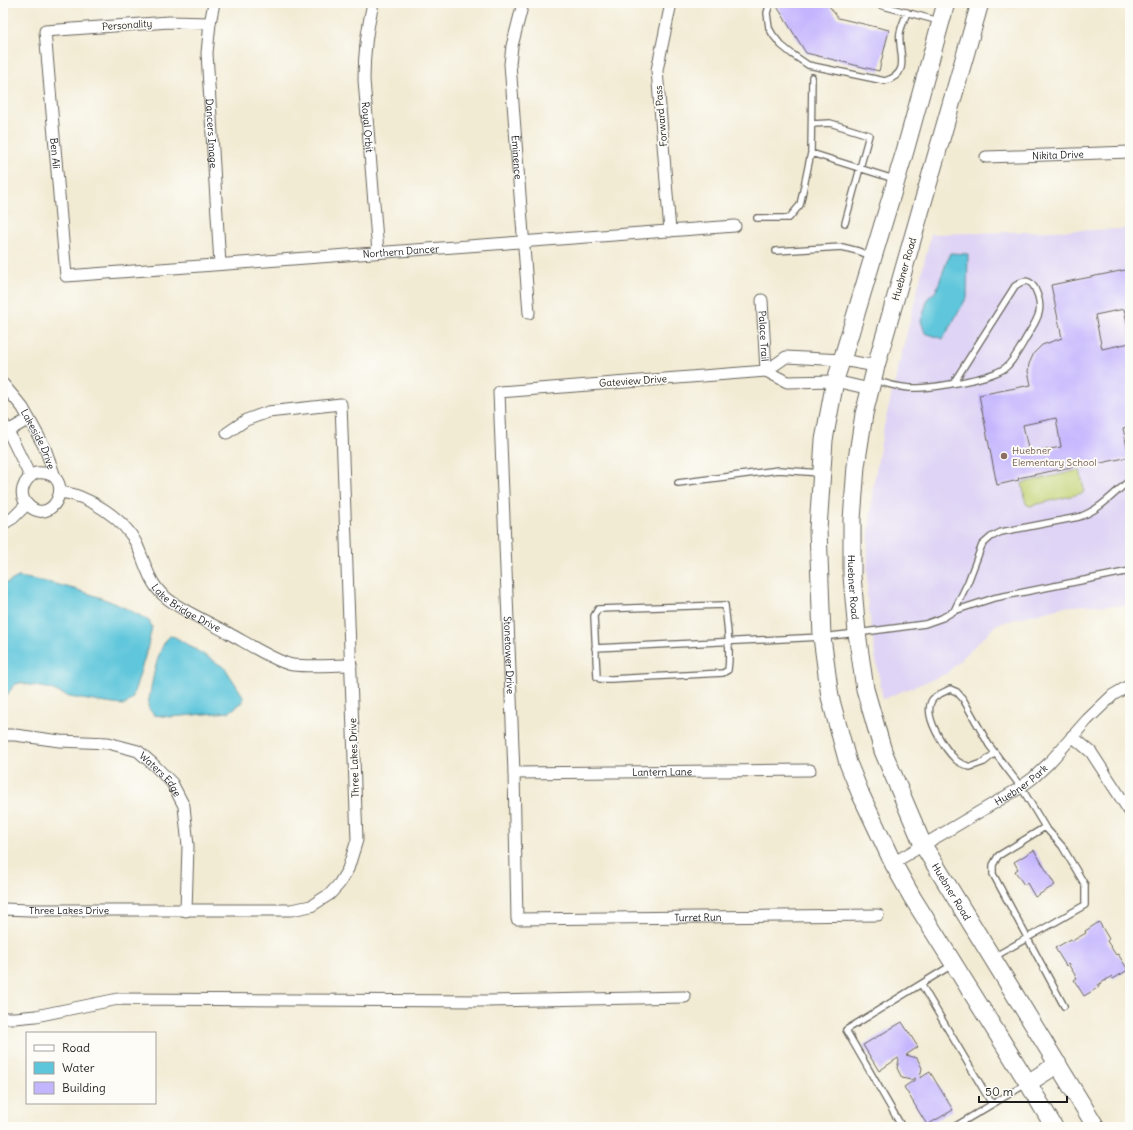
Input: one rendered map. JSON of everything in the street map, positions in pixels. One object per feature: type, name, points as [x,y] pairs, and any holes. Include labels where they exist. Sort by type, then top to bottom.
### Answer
[{"type":"main road","points":[[946,3],[836,381],[824,440],[818,529],[822,637],[830,697],[848,762],[861,795],[893,863],[912,897],[1054,1127]]},
{"type":"main road","name":"Huebner Road","points":[[980,3],[864,414],[857,459],[852,520],[852,576],[857,634],[865,689],[883,751],[924,845],[1096,1127]]},
{"type":"main road","points":[[1028,1083],[1058,1064]]},
{"type":"street","name":"Dancers Image","points":[[214,3],[210,23],[208,53],[220,264]]},
{"type":"street","name":"Royal Orbit","points":[[373,3],[366,39],[364,80],[378,252]]},
{"type":"street","name":"Eminence","points":[[523,3],[512,46],[510,64],[529,313]]},
{"type":"street","name":"Forward Pass","points":[[670,231],[657,70],[671,3]]},
{"type":"street","name":"Personality","points":[[45,31],[169,22],[210,23]]},
{"type":"street","name":"Ben Ali","points":[[45,31],[66,276]]},
{"type":"street","name":"Nikita Drive","points":[[986,157],[1130,152]]},
{"type":"street","name":"Northern Dancer","points":[[66,276],[735,226]]},
{"type":"street","name":"Palace Trail","points":[[762,300],[766,371]]},
{"type":"street","points":[[786,357],[842,360],[873,378],[836,381],[787,382],[766,371],[786,357]]},
{"type":"street","name":"Gateview Drive","points":[[499,392],[766,371]]},
{"type":"street","name":"Lakeside Drive","points":[[3,384],[22,408],[45,448],[55,477]]},
{"type":"street","name":"Stonetower Drive","points":[[499,392],[514,773],[517,919]]},
{"type":"street","name":"Three Lakes Drive","points":[[3,909],[186,911],[291,910],[310,906],[330,894],[339,884],[348,869],[357,840],[340,404],[268,412],[246,420],[227,434]]},
{"type":"street","points":[[29,420],[6,427],[30,476]]},
{"type":"street","points":[[36,473],[47,473],[55,477],[60,492],[54,506],[48,509],[36,510],[27,504],[23,498],[22,492],[26,480],[30,476],[36,473]]},
{"type":"street","name":"Lake Bridge Drive","points":[[60,492],[87,500],[112,515],[124,527],[137,544],[146,568],[161,594],[179,606],[270,656],[292,665],[351,665]]},
{"type":"street","points":[[3,524],[27,504]]},
{"type":"street","name":"Huebner Park","points":[[893,863],[1021,787],[1049,763],[1087,720],[1114,695],[1130,685]]},
{"type":"street","name":"Waters Edge","points":[[3,735],[108,742],[138,752],[153,764],[172,783],[184,806],[188,846],[186,911]]},
{"type":"street","points":[[1072,736],[1091,752],[1101,765],[1130,812]]},
{"type":"street","name":"Lantern Lane","points":[[514,773],[810,770]]},
{"type":"street","name":"Turret Run","points":[[517,919],[878,915]]},
{"type":"street","points":[[3,1018],[36,1016],[118,999],[486,1001],[684,997]]},
{"type":"lane","points":[[770,3],[767,13],[769,28],[773,35],[781,45],[808,65],[885,81],[896,76],[900,69],[902,61],[900,34],[907,12]]},
{"type":"lane","points":[[872,3],[941,21]]},
{"type":"lane","points":[[757,218],[789,218],[800,205],[811,153],[812,77]]},
{"type":"lane","points":[[812,124],[830,123],[869,135],[845,223]]},
{"type":"lane","points":[[811,153],[896,179]]},
{"type":"lane","points":[[776,251],[842,247],[873,257]]},
{"type":"lane","points":[[873,378],[891,385],[909,388],[922,388],[954,382],[990,375],[1005,368],[1017,354],[1038,317],[1040,307],[1038,296],[1033,285],[1027,281],[1021,282],[1015,286],[954,382]]},
{"type":"lane","points":[[678,483],[779,470],[821,473]]},
{"type":"lane","points":[[954,611],[968,582],[982,545],[991,537],[1001,532],[1079,517],[1090,513],[1130,480]]},
{"type":"lane","points":[[595,648],[857,634],[925,624],[942,618],[954,611],[994,598],[1130,570]]},
{"type":"lane","points":[[725,605],[728,641],[728,670],[723,673],[600,679],[598,677],[595,648],[594,616],[598,609],[725,605]]},
{"type":"lane","points":[[992,958],[1085,905],[1085,885],[1062,846],[1045,826],[1021,787],[995,753],[963,699],[957,692],[950,689],[933,698],[929,705],[931,721],[936,734],[957,761],[970,767],[984,762],[995,753]]},
{"type":"lane","points":[[1045,826],[998,856],[993,865],[993,874],[1064,1006]]},
{"type":"lane","points":[[902,1127],[846,1030],[954,964]]},
{"type":"lane","points":[[921,984],[992,1104]]},
{"type":"lane","points":[[954,1127],[1028,1083]]},
{"type":"shaded area","name":"Huebner Elementary School","points":[[1130,229],[1130,606],[1084,605],[1061,607],[997,624],[946,674],[883,699],[875,656],[867,595],[868,543],[873,487],[884,426],[931,234]]},
{"type":"green space","points":[[1080,470],[1084,490],[1083,493],[1030,506],[1026,504],[1022,483]]},
{"type":"water","points":[[950,253],[968,254],[967,297],[943,339],[925,333],[921,321],[928,298],[936,291]]},
{"type":"water","points":[[18,577],[69,587],[119,605],[149,621],[152,627],[147,650],[132,699],[125,705],[113,704],[69,697],[51,689],[19,683],[14,685],[3,701],[3,582],[7,583]]},
{"type":"water","points":[[170,636],[175,637],[225,668],[243,696],[243,702],[229,712],[170,717],[154,715],[149,709],[148,705],[153,678],[158,658],[165,641]]},
{"type":"building","points":[[777,3],[827,3],[838,18],[889,30],[879,71],[806,53],[776,5]]},
{"type":"building","points":[[1130,269],[1130,336],[1124,309],[1095,315],[1102,349],[1130,343],[1130,426],[1123,428],[1129,457],[1018,478],[1019,480],[997,485],[979,395],[1031,385],[1028,371],[1029,364],[1034,353],[1042,345],[1062,338],[1051,285]],"holes":[[[1056,418],[1061,447],[1029,453],[1023,425]]]},
{"type":"building","points":[[1034,850],[1055,885],[1035,897],[1027,883],[1024,885],[1015,871],[1018,869],[1014,862]]},
{"type":"building","points":[[1099,922],[1109,939],[1107,941],[1116,955],[1118,954],[1128,970],[1113,979],[1112,976],[1098,985],[1099,987],[1084,996],[1074,980],[1077,978],[1068,964],[1066,966],[1055,948],[1086,933],[1085,931]]},
{"type":"building","points":[[902,1022],[918,1047],[906,1055],[917,1058],[922,1068],[920,1078],[930,1072],[953,1110],[927,1125],[904,1087],[916,1079],[911,1080],[902,1078],[897,1068],[898,1058],[879,1071],[863,1045]]},
{"type":"place","name":"Huebner Elementary School","points":[[1004,456]]}]
